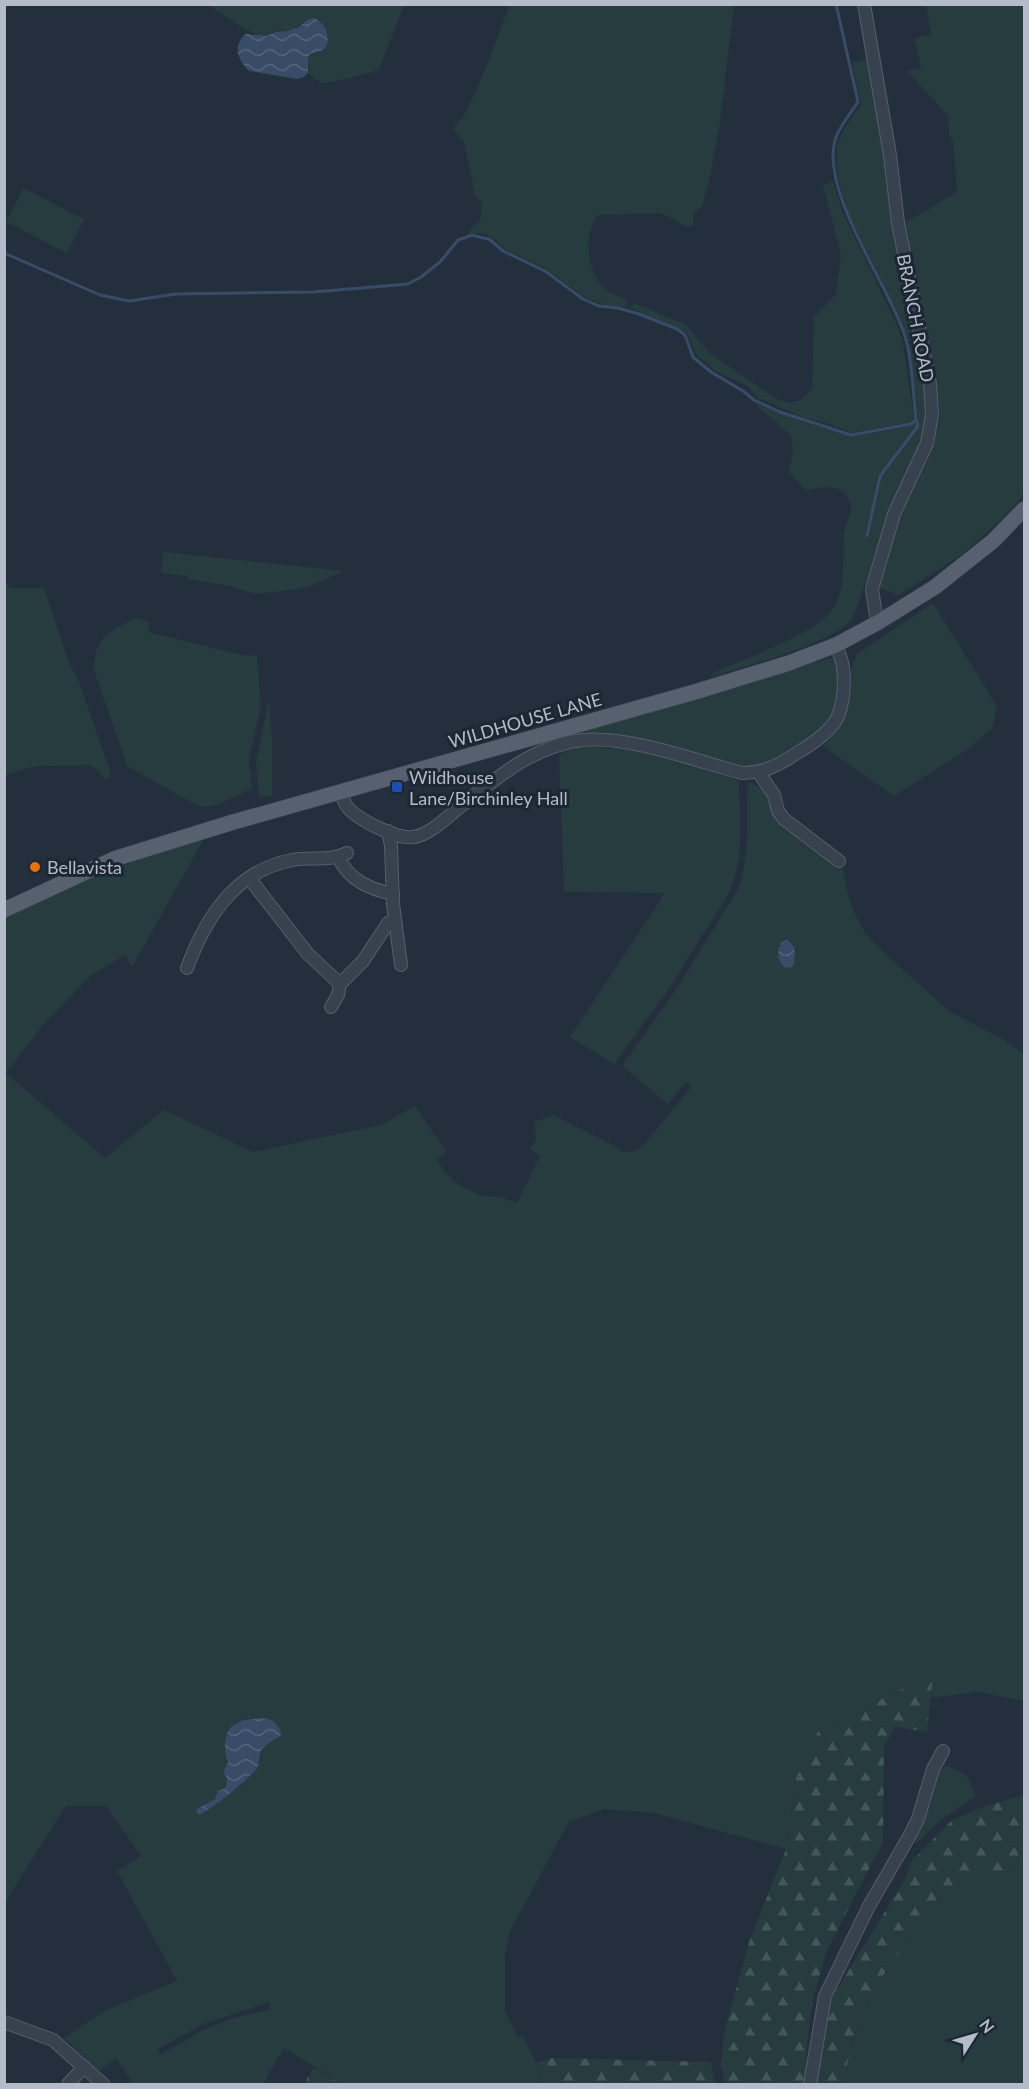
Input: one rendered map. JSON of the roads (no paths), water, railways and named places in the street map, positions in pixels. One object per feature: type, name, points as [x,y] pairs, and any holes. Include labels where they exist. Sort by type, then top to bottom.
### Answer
[{"type":"main road","name":"WILDHOUSE LANE","points":[[4,910],[114,859],[230,823],[698,691],[789,663],[836,645],[935,587],[993,541],[1024,509]]},
{"type":"street","name":"BRANCH ROAD","points":[[864,4],[890,155],[898,223],[930,384],[932,415],[927,443],[894,514],[872,589],[877,623]]},
{"type":"street","points":[[340,792],[347,806],[373,825],[403,837],[415,837],[429,831],[497,778],[530,756],[569,742],[582,740],[632,743],[742,773],[759,773],[799,752],[832,727],[838,716],[844,679],[843,664],[836,645]]},
{"type":"street","points":[[759,773],[774,795],[778,811],[784,819],[839,861]]},
{"type":"street","points":[[388,831],[401,965]]},
{"type":"street","points":[[187,968],[208,921],[230,893],[249,878],[275,864],[343,855],[342,866],[357,882],[393,894]]},
{"type":"street","points":[[249,878],[308,954],[340,984]]},
{"type":"street","points":[[331,1007],[338,995],[340,984],[363,961],[388,923],[395,919]]},
{"type":"street","points":[[810,2085],[825,1996],[869,1906],[910,1836],[918,1819],[933,1769],[943,1751]]},
{"type":"street","points":[[4,2022],[53,2040],[103,2085]]},
{"type":"street","points":[[68,2085],[84,2067]]},
{"type":"water","points":[[314,18],[324,27],[328,40],[324,49],[310,54],[308,73],[304,77],[297,79],[249,71],[239,57],[239,43],[246,34],[266,36],[288,31]]},
{"type":"water","points":[[787,940],[795,951],[794,965],[790,968],[784,967],[778,956],[781,942]]},
{"type":"water","points":[[265,1718],[276,1724],[281,1735],[262,1749],[257,1768],[247,1778],[199,1815],[197,1809],[215,1799],[218,1791],[224,1789],[226,1785],[227,1778],[223,1772],[228,1762],[225,1740],[229,1730],[240,1722]]},
{"type":"waterway","points":[[4,253],[100,295],[129,301],[176,294],[314,292],[408,284],[440,262],[458,240],[472,235],[489,239],[503,251],[545,271],[583,299],[599,306],[639,314],[677,329],[685,335],[693,357],[711,372],[754,400],[780,412],[851,435],[911,424],[916,419],[907,342],[845,208],[837,182],[833,158],[836,137],[858,102],[836,4]]},
{"type":"waterway","points":[[867,536],[880,476],[918,426],[916,419]]},
{"type":"place","name":"Wildhouse Lane/Birchinley Hall","points":[[397,787]]},
{"type":"place","name":"Bellavista","points":[[35,867]]}]
